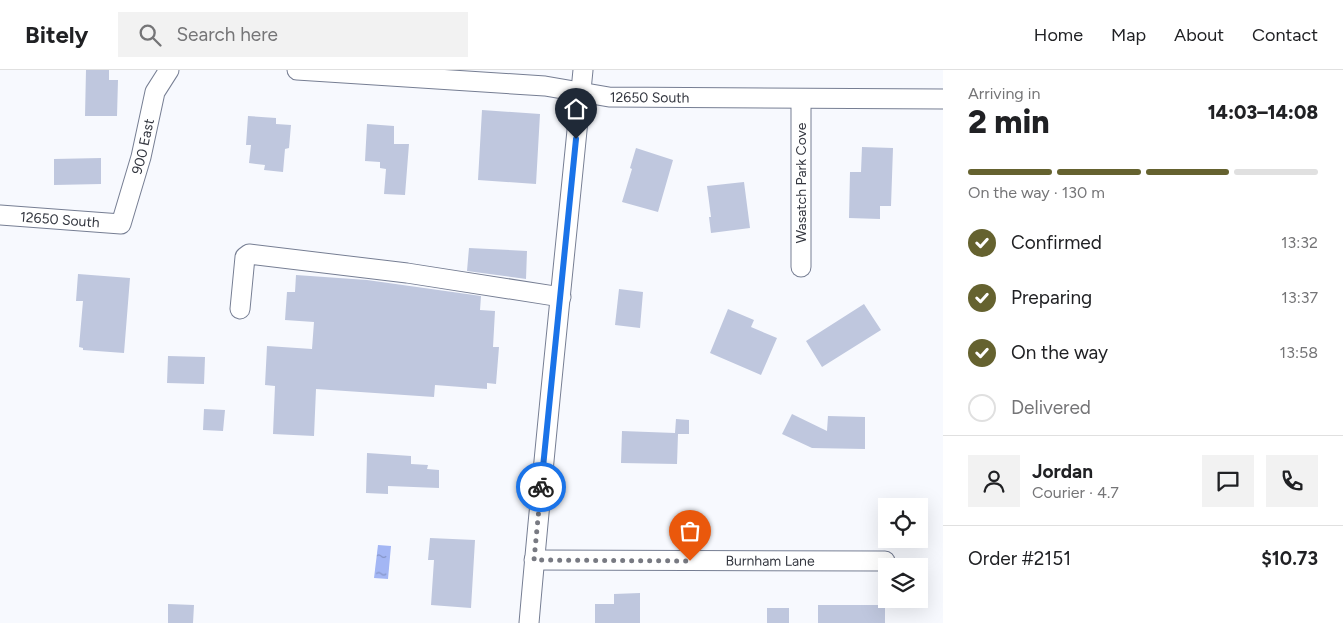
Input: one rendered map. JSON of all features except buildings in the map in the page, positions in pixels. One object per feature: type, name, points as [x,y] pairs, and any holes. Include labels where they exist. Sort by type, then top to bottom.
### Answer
[{"type":"street","name":"900 East","points":[[121,224],[141,157],[156,92],[168,70]]},
{"type":"street","name":"12650 South","points":[[297,70],[545,86],[609,97],[943,99]]},
{"type":"street","points":[[529,623],[549,399],[583,70]]},
{"type":"street","name":"Wasatch Park Cove","points":[[801,99],[801,267]]},
{"type":"street","name":"12650 South","points":[[0,215],[121,224]]},
{"type":"street","points":[[240,309],[245,257],[249,254],[406,273],[561,296]]},
{"type":"street","name":"Burnham Lane","points":[[534,560],[878,561]]},
{"type":"water","points":[[378,545],[391,546],[388,579],[374,578]]},
{"type":"way so far","points":[[541,487],[534,560],[690,561]]},
{"type":"route","points":[[541,487],[576,139]]}]
